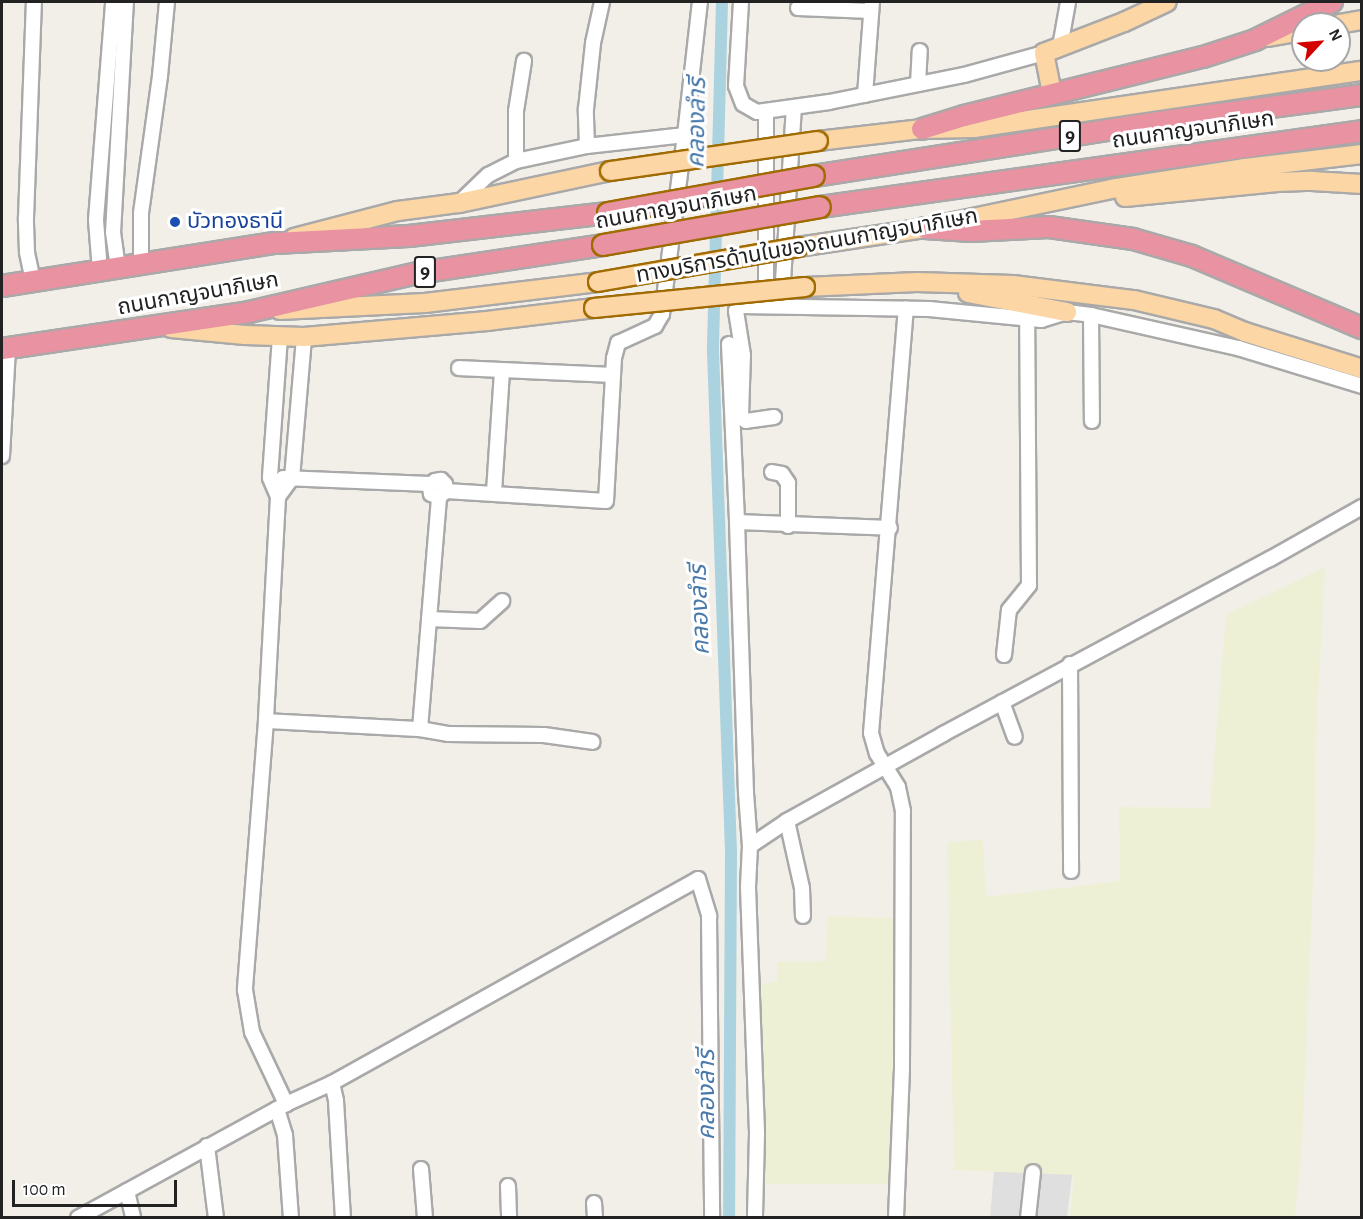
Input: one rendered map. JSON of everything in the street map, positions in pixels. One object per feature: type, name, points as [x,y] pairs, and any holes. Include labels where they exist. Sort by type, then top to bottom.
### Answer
[{"type":"highway","points":[[922,129],[1052,93],[1173,65],[1255,40],[1332,2]]},
{"type":"highway","name":"ถนนกาญจนาภิเษก","points":[[2,286],[275,243],[409,236],[608,213],[814,176],[1362,95]]},
{"type":"highway","name":"ถนนกาญจนาภิเษก","points":[[5,349],[249,312],[418,273],[603,245],[820,207],[1362,131]]},
{"type":"highway","points":[[925,228],[971,231],[1049,227],[1134,239],[1192,256],[1362,328]]},
{"type":"main road","points":[[1052,93],[1052,50],[1167,2]]},
{"type":"main road","points":[[1255,40],[1291,33]]},
{"type":"main road","points":[[275,243],[398,211],[459,203],[610,171],[818,141],[922,129],[974,128],[1362,71]]},
{"type":"main road","name":"ทางบริการด้านในของถนนกาญจนาภิเษก","points":[[249,312],[425,303],[598,282],[798,247],[925,228],[1041,202],[1245,168],[1362,154]]},
{"type":"main road","points":[[1084,196],[1147,196],[1300,181],[1362,184]]},
{"type":"main road","points":[[917,282],[1067,312]]},
{"type":"main road","points":[[161,327],[304,337],[488,321],[805,287],[917,282],[1042,287],[1134,300],[1214,319],[1276,330],[1362,359]]},
{"type":"main road","points":[[1214,319],[1245,332],[1362,369]]},
{"type":"street","points":[[33,281],[27,252],[26,218],[27,121],[34,2]]},
{"type":"street","points":[[109,269],[96,220],[113,2]]},
{"type":"street","points":[[109,269],[126,2]]},
{"type":"street","points":[[141,264],[141,213],[160,76],[167,2]]},
{"type":"street","points":[[587,146],[586,109],[593,43],[602,2]]},
{"type":"street","points":[[270,478],[430,484],[431,494],[494,492],[606,501],[612,375],[618,343],[655,326],[662,314],[700,2]]},
{"type":"street","points":[[741,2],[736,87],[743,104],[750,110],[766,113],[982,71],[1052,50],[1068,2]]},
{"type":"street","points":[[798,8],[871,6],[865,95]]},
{"type":"street","points":[[918,84],[920,51]]},
{"type":"street","points":[[516,161],[516,111],[524,61]]},
{"type":"street","points":[[782,306],[794,108]]},
{"type":"street","points":[[766,113],[766,305]]},
{"type":"street","points":[[459,203],[488,175],[516,161],[686,125]]},
{"type":"street","points":[[774,417],[746,421],[741,417],[742,355],[736,308],[766,305],[809,309],[906,308],[1041,320],[1067,312],[1091,315],[1238,348],[1362,386]]},
{"type":"street","points":[[896,1218],[902,1068],[903,811],[898,787],[874,746],[871,733],[890,528],[906,308]]},
{"type":"street","points":[[1091,315],[1092,421]]},
{"type":"street","points":[[1004,655],[1009,610],[1029,585],[1027,319]]},
{"type":"street","points":[[280,337],[270,478],[278,497],[266,721],[245,990],[252,1032],[282,1106],[291,1218]]},
{"type":"street","points":[[278,497],[292,478],[304,337]]},
{"type":"street","points":[[729,344],[750,846],[748,887],[757,1134],[755,1218]]},
{"type":"street","points":[[2,456],[5,349]]},
{"type":"street","points":[[459,368],[612,375]]},
{"type":"street","points":[[494,492],[502,371]]},
{"type":"street","points":[[274,418],[297,418]]},
{"type":"street","points":[[772,472],[782,474],[788,483],[788,526]]},
{"type":"street","points":[[420,729],[443,494]]},
{"type":"street","points":[[750,846],[787,821],[1005,710],[1070,664],[1270,559],[1362,507]]},
{"type":"street","points":[[737,522],[788,526],[890,528]]},
{"type":"street","points":[[429,619],[474,622],[485,618],[502,601]]},
{"type":"street","points":[[1070,664],[1071,871]]},
{"type":"street","points":[[1005,710],[1015,737]]},
{"type":"street","points":[[266,721],[420,729],[448,734],[544,735],[593,742]]},
{"type":"street","points":[[787,821],[802,888],[803,916]]},
{"type":"street","points":[[78,1218],[282,1106],[332,1083],[698,879],[709,916],[712,1218]]},
{"type":"street","points":[[332,1083],[336,1101],[343,1218]]},
{"type":"street","points":[[207,1146],[216,1218]]},
{"type":"street","points":[[421,1169],[425,1218]]},
{"type":"street","points":[[1028,1218],[1033,1172]]},
{"type":"street","points":[[508,1186],[509,1218]]},
{"type":"street","points":[[127,1191],[133,1218]]},
{"type":"street","points":[[594,1203],[595,1218]]},
{"type":"shaded area","points":[[1073,1168],[1067,1217],[990,1218],[994,1171]]},
{"type":"green space","points":[[1325,567],[1315,759],[1315,835],[1302,1145],[1295,1217],[1070,1217],[1074,1175],[954,1170],[947,842],[983,840],[986,897],[1120,881],[1119,807],[1210,808],[1226,615]]},
{"type":"green space","points":[[828,916],[895,918],[891,1184],[766,1184],[761,985],[777,981],[777,962],[825,961]]},
{"type":"waterway","name":"คลองลำรี","points":[[722,2],[713,351],[731,852],[729,1218]]},
{"type":"place","name":"บัวทองธานี","points":[[175,222]]}]
